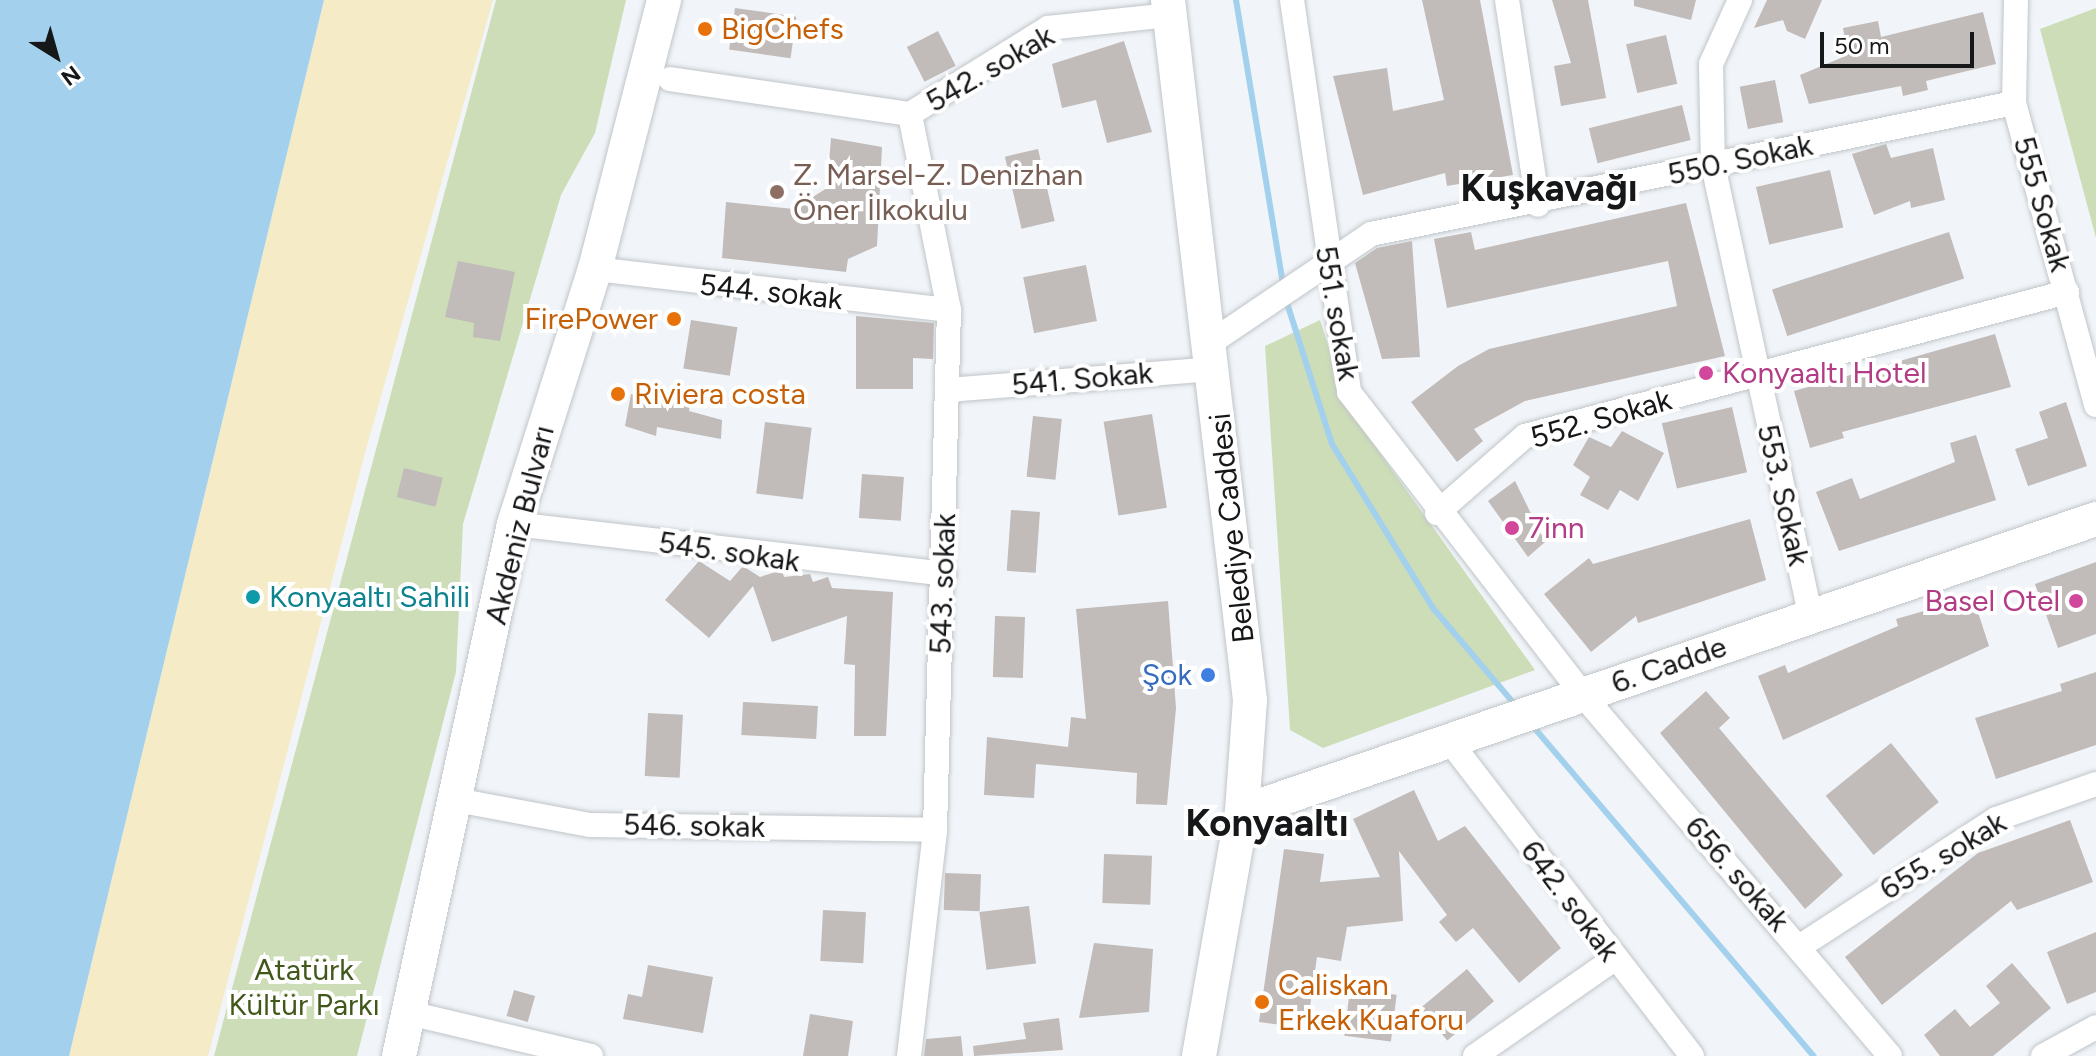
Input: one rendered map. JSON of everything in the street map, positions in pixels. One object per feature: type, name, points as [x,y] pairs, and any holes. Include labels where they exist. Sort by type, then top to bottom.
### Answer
[{"type":"main road","name":"Akdeniz Bulvarı","points":[[399,1056],[514,524],[595,269],[664,0]]},
{"type":"main road","name":"Belediye Caddesi","points":[[1169,8],[1223,344],[1250,700],[1242,812],[1198,1056]]},
{"type":"main road","name":"6. Cadde","points":[[1242,812],[1451,743],[1582,694],[2096,519]]},
{"type":"street","name":"551. sokak","points":[[1292,0],[1326,263],[1349,392],[1437,513],[1582,694]]},
{"type":"street","points":[[1507,0],[1538,205]]},
{"type":"street","name":"553. Sokak","points":[[1740,0],[1711,64],[1713,165],[1811,617]]},
{"type":"street","name":"555 Sokak","points":[[2016,0],[2014,103],[2096,405]]},
{"type":"street","name":"542. sokak","points":[[670,79],[910,114],[1048,28],[1169,8]]},
{"type":"street","name":"550. Sokak","points":[[1223,344],[1303,279],[1371,234],[1538,205],[1713,165],[2014,103]]},
{"type":"street","name":"543. sokak","points":[[909,1056],[935,830],[949,310],[910,114]]},
{"type":"street","name":"544. sokak","points":[[595,269],[949,310]]},
{"type":"street","name":"552. Sokak","points":[[1437,513],[1525,436],[1757,377],[2067,292]]},
{"type":"street","name":"541. Sokak","points":[[947,390],[1223,344]]},
{"type":"street","name":"545. sokak","points":[[514,524],[944,574]]},
{"type":"street","name":"656. sokak","points":[[1582,694],[1890,1056]]},
{"type":"street","name":"642. sokak","points":[[1451,743],[1690,1055]]},
{"type":"street","name":"655. sokak","points":[[1799,947],[1996,819],[2096,784]]},
{"type":"street","name":"546. sokak","points":[[456,800],[590,825],[935,830]]},
{"type":"street","points":[[1475,1056],[1614,959]]},
{"type":"street","points":[[409,1013],[591,1056]]},
{"type":"street","points":[[2043,1056],[2096,1027]]},
{"type":"street","points":[[1198,1056],[1206,1056]]},
{"type":"green space","name":"Atatürk Kültür Parkı","points":[[496,0],[626,0],[595,133],[561,195],[463,524],[456,672],[357,1056],[214,1056]]},
{"type":"green space","points":[[2096,8],[2096,238],[2040,29]]},
{"type":"green space","points":[[1320,320],[1349,410],[1535,670],[1323,748],[1290,730],[1265,346]]},
{"type":"sand","name":"Konyaaltı Sahili","points":[[324,0],[493,0],[365,453],[208,1056],[69,1056]]},
{"type":"water","points":[[0,0],[324,0],[69,1056],[0,1056]]},
{"type":"building","points":[[1422,0],[1480,0],[1513,175],[1447,186],[1445,173],[1363,195],[1333,76],[1387,68],[1393,111],[1444,100]]},
{"type":"building","points":[[1552,0],[1588,0],[1606,98],[1561,106],[1554,66],[1571,63]]},
{"type":"building","points":[[1634,0],[1696,0],[1691,20],[1634,6]]},
{"type":"building","points":[[1767,0],[1822,0],[1805,39],[1787,31],[1783,20],[1754,28]]},
{"type":"building","points":[[735,8],[796,17],[791,58],[729,50]]},
{"type":"building","points":[[1983,12],[1996,64],[1926,81],[1928,90],[1903,96],[1901,86],[1809,104],[1800,75],[1848,55],[1843,28],[1878,21],[1881,37]]},
{"type":"building","points":[[938,31],[956,66],[925,82],[907,47]]},
{"type":"building","points":[[1666,35],[1677,84],[1637,93],[1626,44]]},
{"type":"building","points":[[1124,41],[1152,132],[1107,143],[1096,100],[1062,108],[1052,64]]},
{"type":"building","points":[[1775,80],[1783,122],[1748,129],[1740,87]]},
{"type":"building","points":[[1682,105],[1691,140],[1598,163],[1589,128]]},
{"type":"building","points":[[831,138],[882,147],[877,246],[848,259],[846,272],[722,258],[726,202],[794,209],[827,188]]},
{"type":"building","points":[[1886,144],[1891,158],[1933,148],[1945,200],[1911,208],[1910,201],[1874,215],[1852,154]]},
{"type":"building","points":[[1038,149],[1055,221],[1022,229],[1005,157]]},
{"type":"building","points":[[1830,170],[1843,227],[1769,245],[1756,187]]},
{"type":"building","points":[[1686,203],[1725,356],[1525,401],[1474,429],[1483,441],[1457,462],[1411,402],[1458,366],[1489,349],[1677,306],[1668,261],[1447,308],[1434,239],[1471,232],[1475,250]]},
{"type":"building","points":[[1949,232],[1964,279],[1787,336],[1772,289]]},
{"type":"building","points":[[1412,241],[1420,357],[1382,359],[1355,263],[1377,248]]},
{"type":"building","points":[[458,261],[515,272],[500,341],[473,337],[474,323],[445,317]]},
{"type":"building","points":[[1086,265],[1097,321],[1034,333],[1023,277]]},
{"type":"building","points":[[856,316],[934,323],[933,359],[913,358],[913,389],[856,389]]},
{"type":"building","points":[[691,320],[737,327],[730,376],[683,368]]},
{"type":"building","points":[[1995,334],[2011,387],[1842,432],[1844,438],[1810,448],[1794,391]]},
{"type":"building","points":[[631,394],[690,403],[689,411],[722,420],[721,439],[657,427],[656,436],[625,426]]},
{"type":"building","points":[[2066,402],[2087,466],[2028,486],[2015,449],[2048,438],[2039,412]]},
{"type":"building","points":[[1732,407],[1747,472],[1677,488],[1662,423]]},
{"type":"building","points":[[1152,414],[1167,508],[1118,515],[1104,422]]},
{"type":"building","points":[[1033,416],[1062,419],[1055,480],[1027,477]]},
{"type":"building","points":[[765,422],[812,428],[803,499],[756,493]]},
{"type":"building","points":[[1622,431],[1664,453],[1638,501],[1620,490],[1608,510],[1580,495],[1590,477],[1573,465],[1589,437],[1611,447]]},
{"type":"building","points":[[1976,435],[1996,500],[1839,551],[1816,492],[1852,478],[1860,499],[1955,462],[1950,443]]},
{"type":"building","points":[[404,468],[443,478],[436,507],[397,497]]},
{"type":"building","points":[[862,474],[904,477],[901,521],[859,518]]},
{"type":"building","points":[[1515,481],[1545,542],[1528,557],[1488,501]]},
{"type":"building","points":[[1011,510],[1040,512],[1036,573],[1007,571]]},
{"type":"building","points":[[1750,519],[1766,580],[1638,623],[1636,616],[1591,652],[1544,594],[1589,558],[1593,564]]},
{"type":"building","points":[[699,561],[730,581],[743,566],[760,577],[782,570],[784,577],[810,574],[813,582],[828,577],[832,588],[893,592],[886,736],[854,736],[855,665],[844,664],[847,616],[772,642],[753,586],[709,638],[665,600]]},
{"type":"building","points":[[2096,562],[2096,634],[2058,648],[2035,584]]},
{"type":"building","points":[[1973,597],[1989,646],[1783,740],[1758,676],[1785,665],[1788,673],[1898,626],[1896,619]]},
{"type":"building","points":[[1168,601],[1176,708],[1167,805],[1136,804],[1137,773],[1036,764],[1034,798],[984,795],[987,737],[1068,747],[1071,717],[1086,719],[1076,609]]},
{"type":"building","points":[[995,616],[1025,617],[1023,678],[993,677]]},
{"type":"building","points":[[2096,672],[2096,745],[1996,779],[1975,718],[2062,691],[2060,684]]},
{"type":"building","points":[[1706,691],[1730,718],[1719,728],[1843,875],[1805,909],[1660,733]]},
{"type":"building","points":[[743,702],[818,706],[816,739],[741,735]]},
{"type":"building","points":[[648,713],[683,715],[680,778],[645,776]]},
{"type":"building","points":[[1891,743],[1939,802],[1874,855],[1826,796]]},
{"type":"building","points":[[1414,790],[1438,841],[1465,826],[1561,948],[1519,983],[1473,928],[1456,942],[1439,922],[1447,915],[1399,851],[1403,921],[1347,927],[1341,961],[1317,957],[1307,1028],[1259,1022],[1284,849],[1324,854],[1320,882],[1380,877],[1353,819]]},
{"type":"building","points":[[2070,820],[2093,882],[2017,910],[2011,901],[1882,1005],[1845,957],[1978,853]]},
{"type":"building","points":[[1104,854],[1152,856],[1150,905],[1102,903]]},
{"type":"building","points":[[945,873],[981,874],[980,911],[944,910]]},
{"type":"building","points":[[1029,906],[1036,964],[986,970],[979,912]]},
{"type":"building","points":[[823,910],[866,912],[863,963],[820,961]]},
{"type":"building","points":[[2096,932],[2096,992],[2067,1004],[2047,952]]},
{"type":"building","points":[[1094,943],[1153,949],[1149,1012],[1079,1018]]},
{"type":"building","points":[[2012,963],[2051,1008],[1993,1056],[1940,1056],[1924,1035],[1955,1009],[1970,1027],[2000,1003],[1986,986]]},
{"type":"building","points":[[648,965],[713,977],[703,1033],[623,1019],[628,994],[642,997]]},
{"type":"building","points":[[1467,969],[1494,1001],[1447,1040],[1420,1008]]},
{"type":"building","points":[[1350,989],[1397,995],[1391,1041],[1344,1036]]},
{"type":"building","points":[[514,990],[535,996],[528,1022],[507,1016]]},
{"type":"building","points":[[810,1014],[853,1021],[848,1056],[803,1056]]},
{"type":"building","points":[[1059,1018],[1063,1050],[974,1056],[973,1046],[1026,1039],[1023,1023]]},
{"type":"building","points":[[961,1036],[963,1056],[924,1056],[926,1039]]},
{"type":"waterway","points":[[1236,0],[1283,285]]},
{"type":"waterway","points":[[1286,300],[1332,444],[1433,608],[1516,706]]},
{"type":"waterway","points":[[1531,724],[1814,1056]]},
{"type":"place","name":"BigChefs","points":[[705,29]]},
{"type":"place","name":"Z. Marsel-Z. Denizhan Öner İlkokulu","points":[[777,192]]},
{"type":"place","name":"FirePower","points":[[674,319]]},
{"type":"place","name":"Konyaaltı Hotel","points":[[1706,373]]},
{"type":"place","name":"Riviera costa","points":[[618,394]]},
{"type":"place","name":"7inn","points":[[1512,528]]},
{"type":"place","name":"Konyaaltı Sahili","points":[[253,597]]},
{"type":"place","name":"Basel Otel","points":[[2076,601]]},
{"type":"place","name":"Şok","points":[[1208,675]]},
{"type":"place","name":"Caliskan Erkek Kuaforu","points":[[1262,1002]]},
{"type":"district","name":"Kuşkavağı","points":[[1549,189]]},
{"type":"district","name":"Konyaaltı","points":[[1267,824]]}]
